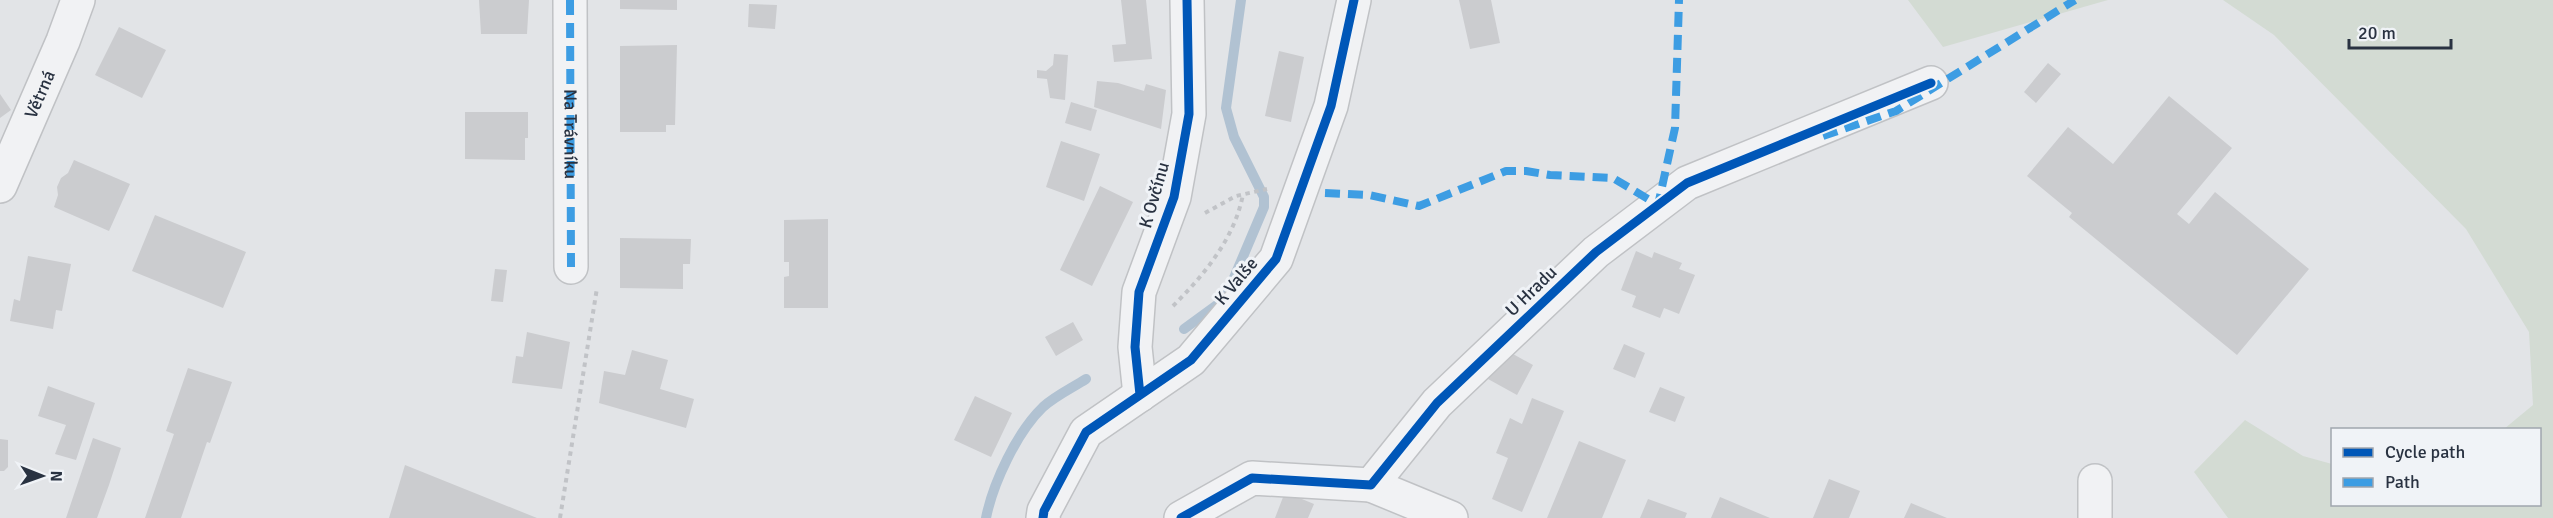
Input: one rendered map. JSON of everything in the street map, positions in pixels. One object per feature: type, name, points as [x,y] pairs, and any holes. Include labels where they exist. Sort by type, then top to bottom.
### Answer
[{"type":"street","name":"Větrná","points":[[0,186],[63,41],[78,0]]},
{"type":"street","name":"K Ovčínu","points":[[1140,395],[1135,347],[1139,292],[1173,197],[1189,114],[1187,0]]},
{"type":"street","name":"K Valše","points":[[1043,518],[1044,511],[1086,432],[1191,360],[1276,259],[1331,106],[1354,0]]},
{"type":"street","name":"Na Trávníku","points":[[571,267],[582,163],[578,10]]},
{"type":"street","name":"U Hradu","points":[[1371,485],[1446,395],[1596,252],[1687,183],[1931,83]]},
{"type":"street","points":[[1181,518],[1252,478],[1371,485],[1451,518]]},
{"type":"street","points":[[2095,481],[2095,518]]},
{"type":"path","points":[[1206,212],[1236,196],[1250,193]]},
{"type":"path","points":[[1170,309],[1203,276],[1235,222],[1243,194]]},
{"type":"shaded area","points":[[1908,0],[2108,0],[1943,47]]},
{"type":"shaded area","points":[[2223,0],[2553,0],[2553,518],[2228,518],[2194,472],[2245,420],[2303,456],[2331,464],[2331,506],[2541,506],[2541,428],[2505,428],[2533,405],[2529,332],[2466,229],[2274,35]]},
{"type":"building","points":[[479,0],[529,0],[527,34],[481,34]]},
{"type":"building","points":[[620,0],[677,0],[677,10],[620,9]]},
{"type":"building","points":[[1121,0],[1146,0],[1152,59],[1114,62],[1112,45],[1126,44]]},
{"type":"building","points":[[1459,0],[1491,0],[1500,43],[1470,49]]},
{"type":"building","points":[[749,4],[777,5],[775,29],[748,27]]},
{"type":"building","points":[[119,27],[166,50],[142,98],[95,75]]},
{"type":"building","points":[[677,45],[675,125],[666,125],[666,132],[620,132],[620,46]]},
{"type":"building","points":[[1279,51],[1304,57],[1291,122],[1265,116]]},
{"type":"building","points":[[1054,54],[1068,55],[1065,100],[1050,98],[1047,79],[1037,78],[1037,70],[1046,71],[1053,65]]},
{"type":"building","points":[[2048,63],[2061,74],[2036,103],[2024,92]]},
{"type":"building","points":[[1097,81],[1118,83],[1144,91],[1146,84],[1166,90],[1161,129],[1094,107]]},
{"type":"building","points":[[0,94],[11,110],[0,118]]},
{"type":"building","points":[[2169,96],[2232,148],[2177,214],[2189,224],[2215,192],[2309,269],[2237,355],[2069,217],[2072,213],[2027,176],[2068,127],[2113,164]]},
{"type":"building","points":[[1071,102],[1097,110],[1091,131],[1065,123]]},
{"type":"building","points":[[465,112],[528,112],[525,160],[465,159]]},
{"type":"building","points":[[1061,141],[1100,154],[1084,201],[1046,187]]},
{"type":"building","points":[[74,160],[130,184],[109,231],[54,207],[58,195],[57,187],[61,178],[68,173]]},
{"type":"building","points":[[1100,186],[1133,202],[1092,286],[1060,270]]},
{"type":"building","points":[[155,215],[246,252],[223,308],[132,271]]},
{"type":"building","points":[[828,219],[828,308],[784,308],[784,277],[789,276],[789,262],[784,262],[784,220]]},
{"type":"building","points":[[620,238],[691,239],[690,264],[683,264],[683,289],[620,288]]},
{"type":"building","points":[[1636,251],[1652,258],[1654,252],[1682,263],[1679,269],[1695,275],[1679,314],[1664,308],[1660,318],[1632,307],[1636,296],[1621,290]]},
{"type":"building","points":[[28,256],[71,264],[62,311],[56,310],[53,329],[10,321],[14,299],[20,301]]},
{"type":"building","points":[[495,269],[507,270],[503,302],[491,301]]},
{"type":"building","points":[[1073,322],[1083,340],[1056,356],[1045,337]]},
{"type":"building","points":[[527,332],[570,342],[562,389],[512,383],[516,356],[523,357]]},
{"type":"building","points":[[1624,344],[1645,353],[1635,378],[1613,369]]},
{"type":"building","points":[[1504,349],[1533,365],[1517,395],[1488,379]]},
{"type":"building","points":[[632,350],[668,360],[660,389],[694,399],[686,428],[599,403],[604,371],[625,375]]},
{"type":"building","points":[[188,368],[232,382],[210,443],[207,442],[181,518],[145,518],[174,434],[166,431]]},
{"type":"building","points":[[48,386],[95,403],[76,460],[55,454],[66,425],[38,416]]},
{"type":"building","points":[[1660,387],[1685,397],[1675,422],[1649,412]]},
{"type":"building","points":[[975,396],[1012,413],[991,457],[954,440]]},
{"type":"building","points":[[1532,398],[1564,411],[1522,512],[1492,499],[1508,458],[1496,453],[1510,418],[1522,424]]},
{"type":"building","points":[[93,438],[121,448],[109,485],[97,518],[66,518]]},
{"type":"building","points":[[0,439],[8,440],[8,467],[4,471],[0,471]]},
{"type":"building","points":[[1579,441],[1626,460],[1602,518],[1547,518]]},
{"type":"building","points":[[405,465],[537,518],[389,518]]},
{"type":"building","points":[[1829,479],[1860,491],[1849,518],[1813,518]]},
{"type":"building","points":[[1285,492],[1314,504],[1308,518],[1275,518]]},
{"type":"building","points":[[1720,497],[1770,518],[1711,518]]},
{"type":"building","points":[[1648,499],[1687,513],[1685,518],[1640,518]]},
{"type":"building","points":[[1911,503],[1947,518],[1904,518]]},
{"type":"waterway","points":[[1184,329],[1221,302],[1228,292],[1264,207],[1264,197],[1234,137],[1226,108],[1241,0]]},
{"type":"waterway","points":[[986,518],[1000,474],[1024,430],[1043,407],[1086,379]]},
{"type":"marked path","points":[[570,0],[571,267]]},
{"type":"marked path","points":[[1325,193],[1369,195],[1419,206],[1506,171],[1526,171],[1550,175],[1613,178],[1658,205],[1675,128],[1679,0]]},
{"type":"marked path","points":[[1823,136],[1896,111],[2075,0]]},
{"type":"cycle path","points":[[1140,395],[1135,347],[1139,292],[1174,197],[1189,114],[1187,0]]},
{"type":"cycle path","points":[[1043,518],[1044,511],[1086,432],[1191,360],[1276,259],[1331,106],[1354,0]]},
{"type":"cycle path","points":[[1181,518],[1252,478],[1371,485],[1437,403],[1596,252],[1687,183],[1931,83]]}]
